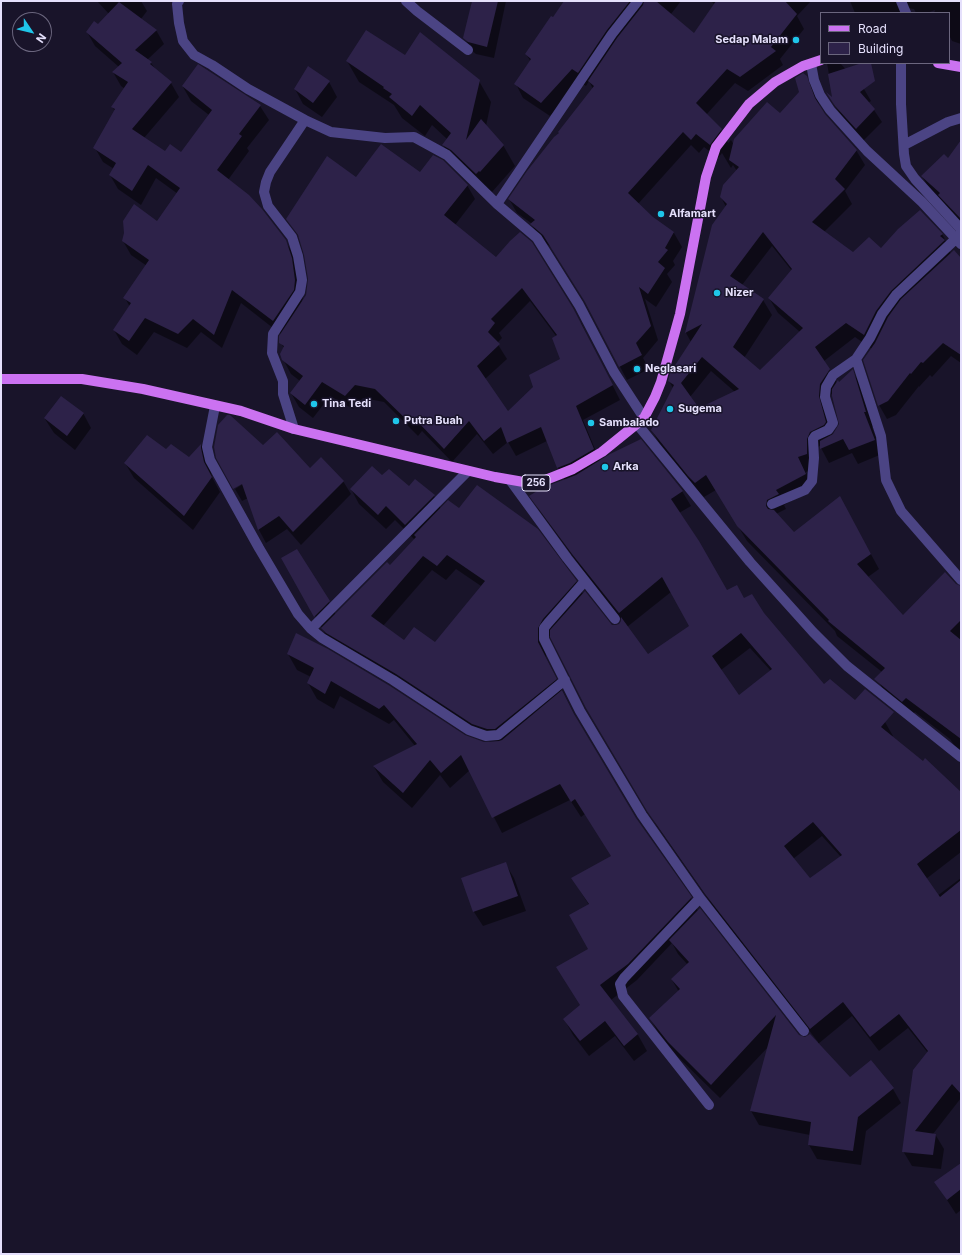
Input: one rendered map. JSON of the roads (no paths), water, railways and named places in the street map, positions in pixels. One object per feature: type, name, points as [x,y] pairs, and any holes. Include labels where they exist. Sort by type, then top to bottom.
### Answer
[{"type":"main road","name":"256","points":[[1,379],[82,379],[143,390],[241,411],[294,429],[468,471],[535,484],[573,469],[602,452],[640,421],[655,397],[675,335],[706,177],[716,147],[749,104],[775,82],[803,66],[820,60]]},
{"type":"main road","points":[[946,64],[961,66]]},
{"type":"street","points":[[179,1],[177,4],[182,41],[194,55],[248,89],[305,120],[331,132],[386,138],[414,138],[446,155],[497,204],[537,238],[579,305],[640,421],[750,562],[832,652],[847,666],[961,757]]},
{"type":"street","points":[[406,1],[468,50]]},
{"type":"street","points":[[497,204],[612,34],[638,1]]},
{"type":"street","points":[[901,1],[906,12]]},
{"type":"street","points":[[772,504],[806,490],[812,481],[814,458],[813,439],[815,436],[828,430],[834,423],[825,397],[826,387],[833,374],[856,359],[870,338],[882,314],[896,295],[959,239],[867,151],[830,110],[820,95],[814,80],[811,64]]},
{"type":"street","points":[[901,64],[901,104],[906,166],[915,179],[961,229]]},
{"type":"street","points":[[904,145],[948,122],[961,118]]},
{"type":"street","points":[[294,429],[283,394],[283,381],[272,354],[273,334],[300,292],[302,280],[298,256],[292,237],[268,206],[264,192],[270,172],[305,120]]},
{"type":"street","points":[[856,359],[881,436],[886,480],[901,511],[961,580]]},
{"type":"street","points":[[215,406],[207,447],[210,460],[298,614],[311,629],[322,638],[399,683],[469,730],[486,736],[498,735],[564,680]]},
{"type":"street","points":[[311,629],[468,471]]},
{"type":"street","points":[[510,480],[615,620]]},
{"type":"street","points":[[585,581],[544,628],[544,639],[580,711],[642,815],[700,898],[804,1031]]},
{"type":"street","points":[[700,898],[620,984],[623,996],[709,1105]]},
{"type":"place","name":"Sedap Malam","points":[[796,40]]},
{"type":"place","name":"Alfamart","points":[[661,214]]},
{"type":"place","name":"Nizer","points":[[717,293]]},
{"type":"place","name":"Neglasari","points":[[637,369]]},
{"type":"place","name":"Tina Tedi","points":[[314,404]]},
{"type":"place","name":"Sugema","points":[[670,409]]},
{"type":"place","name":"Putra Buah","points":[[396,421]]},
{"type":"place","name":"Sambalado","points":[[591,423]]},
{"type":"place","name":"Arka","points":[[605,467]]}]
